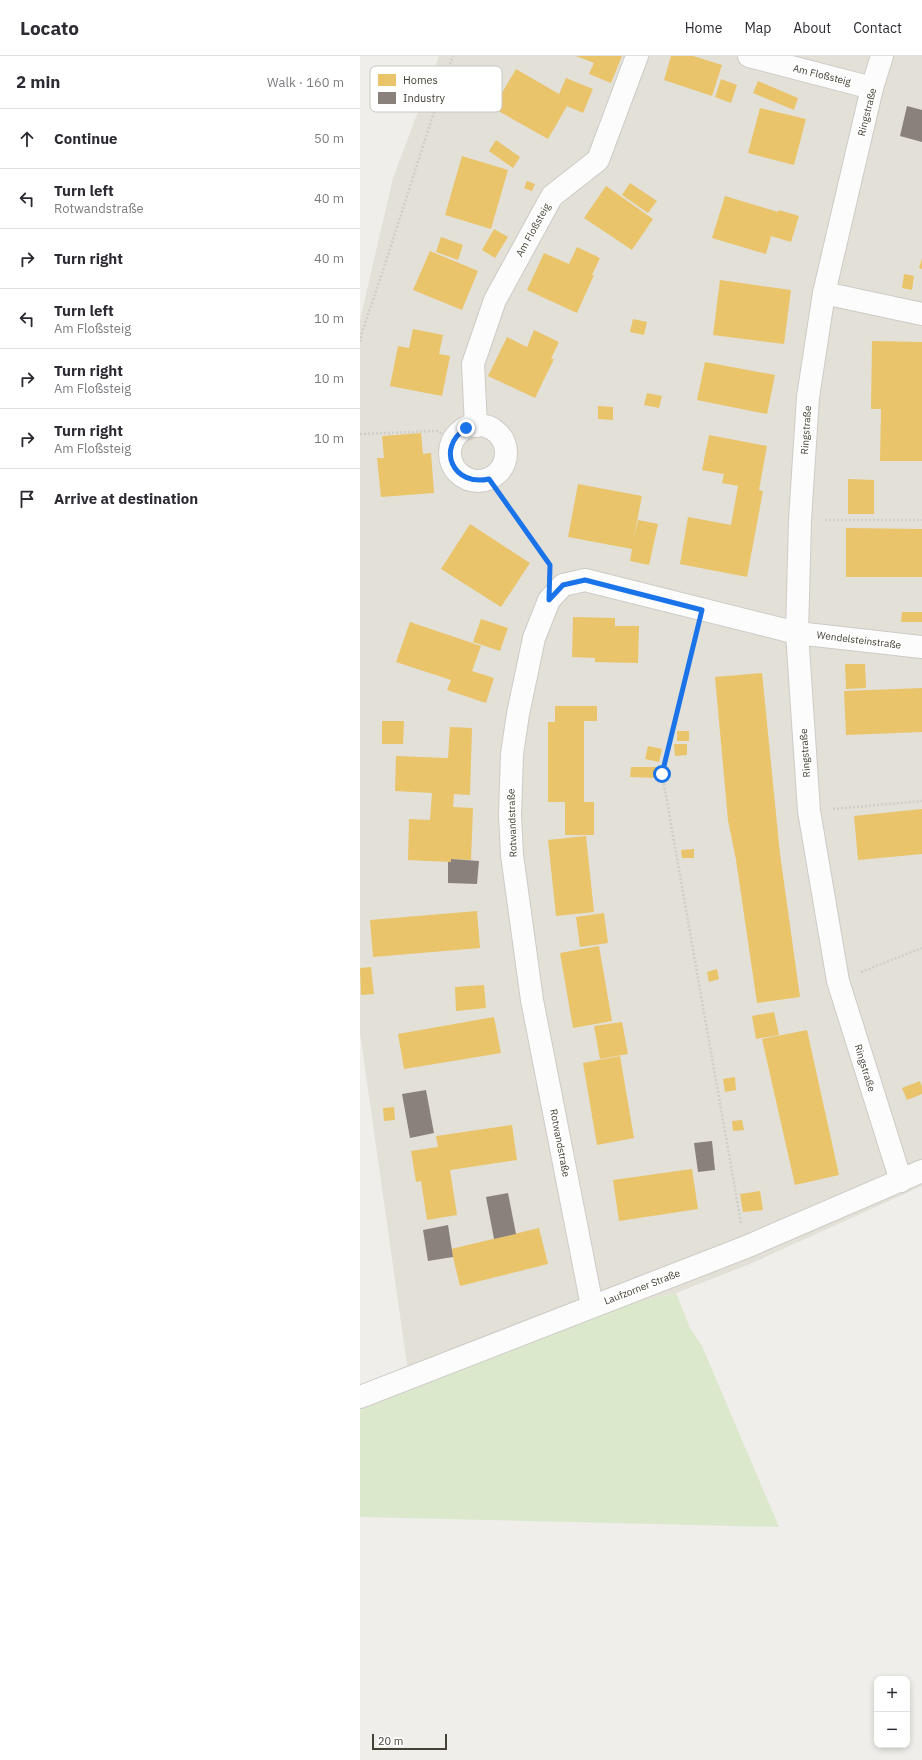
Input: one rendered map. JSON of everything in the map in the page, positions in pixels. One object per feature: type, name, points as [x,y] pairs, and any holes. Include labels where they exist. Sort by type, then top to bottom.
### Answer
[{"type":"street","name":"Am Floßsteig","points":[[476,426],[473,364],[495,300],[552,196],[598,160],[637,56]]},
{"type":"street","name":"Am Floßsteig","points":[[749,56],[872,88]]},
{"type":"street","name":"Ringstraße","points":[[882,56],[872,88],[824,293],[808,397],[800,520],[797,633],[809,811],[838,981],[901,1181]]},
{"type":"street","points":[[824,293],[922,314]]},
{"type":"street","points":[[476,426],[489,428],[498,434],[503,442],[506,455],[502,467],[489,479],[479,481],[468,480],[456,470],[451,461],[450,451],[453,441],[459,433],[466,428],[476,426]]},
{"type":"street","name":"Rotwandstraße","points":[[592,1306],[532,1000],[512,855],[510,784],[516,727],[534,638],[549,600],[563,585],[585,580],[797,633]]},
{"type":"street","name":"Wendelsteinstraße","points":[[797,633],[922,647]]},
{"type":"street","name":"Laufzorner Straße","points":[[360,1397],[746,1247],[922,1171]]},
{"type":"path","points":[[450,66],[453,56]]},
{"type":"path","points":[[360,342],[434,112]]},
{"type":"path","points":[[360,434],[437,431],[453,441]]},
{"type":"path","points":[[489,479],[550,565],[549,600]]},
{"type":"path","points":[[800,520],[922,520]]},
{"type":"path","points":[[702,610],[662,774],[746,1247]]},
{"type":"path","points":[[809,811],[922,801]]},
{"type":"path","points":[[838,981],[922,948]]},
{"type":"shaded area","points":[[439,56],[922,56],[922,1186],[750,1264],[676,1293],[636,1302],[412,1390],[406,1358],[360,1033],[360,320],[393,178],[418,112],[502,112],[502,66],[435,66]]},
{"type":"green space","points":[[676,1293],[690,1328],[702,1346],[779,1527],[360,1517],[360,1410],[636,1302]]},
{"type":"building: Homes","points":[[576,56],[622,56],[611,83],[589,74],[594,63]]},
{"type":"building: Homes","points":[[671,56],[693,56],[722,65],[712,96],[664,80]]},
{"type":"building: Homes","points":[[516,69],[559,94],[566,78],[593,89],[583,113],[567,106],[548,139],[500,112],[502,112],[502,93]]},
{"type":"building: Homes","points":[[721,79],[737,85],[731,103],[715,97]]},
{"type":"building: Homes","points":[[758,81],[798,98],[794,110],[753,93]]},
{"type":"building: Homes","points":[[760,108],[806,119],[794,165],[748,153]]},
{"type":"building: Homes","points":[[496,140],[520,157],[513,168],[489,151]]},
{"type":"building: Homes","points":[[462,156],[508,170],[491,229],[445,215]]},
{"type":"building: Homes","points":[[527,181],[535,184],[532,191],[524,188]]},
{"type":"building: Homes","points":[[630,183],[657,201],[648,213],[622,195]]},
{"type":"building: Homes","points":[[606,186],[653,219],[632,250],[584,218]]},
{"type":"building: Homes","points":[[725,196],[778,212],[779,210],[799,216],[791,242],[771,236],[766,254],[712,238]]},
{"type":"building: Homes","points":[[494,229],[508,237],[495,258],[482,250]]},
{"type":"building: Homes","points":[[441,237],[463,245],[458,260],[436,252]]},
{"type":"building: Homes","points":[[577,247],[600,258],[577,313],[527,290],[544,253],[569,264]]},
{"type":"building: Homes","points":[[430,251],[478,271],[462,310],[413,290]]},
{"type":"building: Homes","points":[[922,258],[922,269],[919,268]]},
{"type":"building: Homes","points":[[904,274],[914,276],[912,290],[902,288]]},
{"type":"building: Homes","points":[[720,280],[791,290],[784,344],[713,335]]},
{"type":"building: Homes","points":[[633,319],[647,322],[644,335],[630,332]]},
{"type":"building: Homes","points":[[413,329],[443,335],[439,354],[450,356],[442,396],[390,386],[398,346],[409,348]]},
{"type":"building: Homes","points":[[534,330],[559,342],[551,359],[554,359],[535,398],[488,376],[507,337],[527,347]]},
{"type":"building: Homes","points":[[872,341],[922,342],[922,461],[880,461],[881,409],[871,409]]},
{"type":"building: Homes","points":[[705,362],[775,375],[767,414],[697,400]]},
{"type":"building: Homes","points":[[647,393],[662,396],[659,408],[644,405]]},
{"type":"building: Homes","points":[[598,406],[613,407],[613,420],[598,419]]},
{"type":"building: Homes","points":[[421,433],[423,454],[431,453],[434,493],[381,497],[377,458],[384,458],[382,436]]},
{"type":"building: Homes","points":[[709,435],[767,446],[759,490],[763,491],[747,577],[680,564],[688,517],[731,525],[738,486],[722,483],[724,474],[702,470]]},
{"type":"building: Homes","points":[[848,479],[874,480],[874,514],[848,514]]},
{"type":"building: Homes","points":[[578,484],[642,496],[633,542],[638,520],[658,524],[649,565],[630,561],[632,549],[568,537]]},
{"type":"building: Homes","points":[[470,524],[530,563],[501,607],[441,569]]},
{"type":"building: Homes","points":[[846,528],[922,529],[922,577],[846,577]]},
{"type":"building: Homes","points":[[902,612],[922,612],[922,622],[901,622]]},
{"type":"building: Homes","points":[[573,617],[615,618],[615,626],[639,626],[638,663],[595,662],[595,658],[572,657]]},
{"type":"building: Homes","points":[[481,619],[508,628],[500,651],[473,642]]},
{"type":"building: Homes","points":[[410,622],[481,646],[472,671],[494,678],[486,703],[447,690],[451,680],[396,662]]},
{"type":"building: Homes","points":[[845,664],[865,664],[866,688],[846,689]]},
{"type":"building: Homes","points":[[762,673],[780,854],[800,997],[757,1003],[736,860],[728,820],[715,677]]},
{"type":"building: Homes","points":[[922,688],[922,732],[846,735],[844,691]]},
{"type":"building: Homes","points":[[555,706],[597,706],[597,721],[584,721],[584,802],[594,802],[594,835],[565,835],[565,802],[548,802],[548,722],[555,722]]},
{"type":"building: Homes","points":[[382,721],[404,721],[403,744],[382,744]]},
{"type":"building: Homes","points":[[450,727],[472,728],[470,795],[454,794],[453,807],[473,808],[471,860],[451,859],[451,862],[408,860],[409,819],[430,820],[432,793],[395,791],[396,756],[448,758]]},
{"type":"building: Homes","points":[[677,731],[689,731],[689,741],[677,741]]},
{"type":"building: Homes","points":[[674,744],[687,744],[687,755],[675,756]]},
{"type":"building: Homes","points":[[648,746],[662,749],[659,762],[645,759]]},
{"type":"building: Homes","points":[[631,767],[657,767],[657,778],[630,777]]},
{"type":"building: Homes","points":[[922,809],[922,854],[858,860],[854,816]]},
{"type":"building: Homes","points":[[586,836],[594,912],[556,916],[548,840]]},
{"type":"building: Homes","points":[[694,849],[694,858],[682,858],[681,850]]},
{"type":"building: Homes","points":[[477,911],[480,948],[373,957],[370,920]]},
{"type":"building: Homes","points":[[604,913],[608,943],[580,947],[576,917]]},
{"type":"building: Homes","points":[[599,946],[612,1021],[573,1028],[560,953]]},
{"type":"building: Homes","points":[[371,967],[374,994],[361,995],[360,968]]},
{"type":"building: Homes","points":[[717,969],[719,979],[709,982],[707,972]]},
{"type":"building: Homes","points":[[484,985],[486,1008],[456,1011],[455,987]]},
{"type":"building: Homes","points":[[774,1012],[779,1035],[756,1039],[752,1016]]},
{"type":"building: Homes","points":[[494,1017],[501,1053],[404,1069],[398,1034]]},
{"type":"building: Homes","points":[[622,1022],[628,1054],[600,1059],[594,1026]]},
{"type":"building: Homes","points":[[807,1030],[839,1175],[795,1185],[762,1039]]},
{"type":"building: Homes","points":[[620,1056],[634,1138],[597,1145],[583,1063]]},
{"type":"building: Homes","points":[[735,1077],[736,1090],[725,1092],[723,1079]]},
{"type":"building: Homes","points":[[920,1081],[922,1094],[907,1100],[902,1088]]},
{"type":"building: Homes","points":[[394,1107],[395,1120],[384,1121],[383,1108]]},
{"type":"building: Homes","points":[[742,1120],[744,1130],[733,1131],[732,1121]]},
{"type":"building: Homes","points":[[512,1125],[517,1160],[450,1170],[457,1215],[427,1220],[421,1181],[416,1182],[411,1151],[438,1147],[436,1136]]},
{"type":"building: Homes","points":[[692,1169],[698,1209],[619,1221],[613,1180]]},
{"type":"building: Homes","points":[[760,1191],[763,1210],[743,1212],[740,1194]]},
{"type":"building: Homes","points":[[539,1228],[548,1264],[460,1286],[451,1249]]},
{"type":"building: Industry","points":[[907,106],[922,110],[922,142],[900,136]]},
{"type":"building: Industry","points":[[451,859],[479,861],[477,884],[448,883],[448,862],[451,862]]},
{"type":"building: Industry","points":[[426,1090],[434,1133],[410,1138],[402,1094]]},
{"type":"building: Industry","points":[[712,1141],[715,1170],[698,1172],[694,1143]]},
{"type":"building: Industry","points":[[508,1193],[516,1234],[494,1239],[486,1197]]},
{"type":"building: Industry","points":[[448,1225],[453,1257],[428,1261],[423,1230]]},
{"type":"route","points":[[466,428],[459,433],[453,441],[450,451],[451,461],[456,470],[468,480],[479,481],[489,479],[550,565],[549,600],[563,585],[585,580],[702,610],[662,774]]}]
